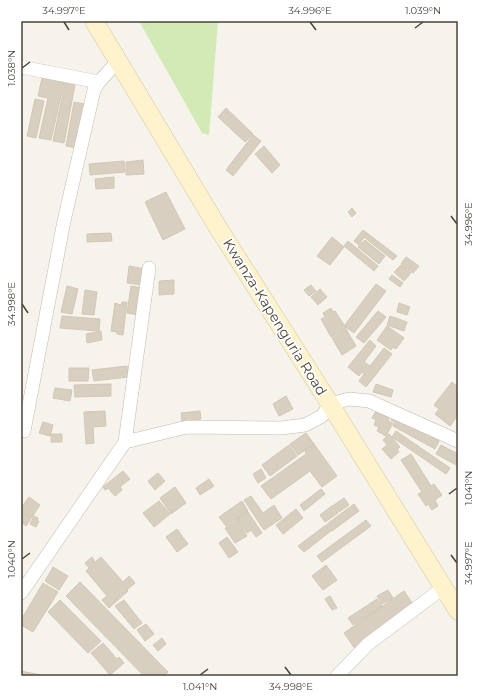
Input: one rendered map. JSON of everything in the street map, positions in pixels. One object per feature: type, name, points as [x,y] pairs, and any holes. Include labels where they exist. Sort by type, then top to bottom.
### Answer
[{"type":"street","name":"Kwanza-Kapenguria Road","points":[[94,21],[217,226],[330,404],[458,612]]},
{"type":"street","points":[[24,431],[64,221],[94,90],[98,82],[118,61]]},
{"type":"street","points":[[21,67],[98,82]]},
{"type":"street","points":[[21,593],[125,442],[149,268]]},
{"type":"street","points":[[125,442],[187,427],[281,428],[305,425],[322,416],[330,404],[349,399],[369,401],[458,441]]},
{"type":"street","points":[[337,676],[368,644],[443,588]]},
{"type":"green space","points":[[139,21],[218,21],[209,135],[202,133]]},
{"type":"building","points":[[42,78],[64,82],[51,140],[39,138],[48,98],[38,96]]},
{"type":"building","points":[[65,83],[75,85],[64,143],[53,141]]},
{"type":"building","points":[[35,99],[44,101],[36,138],[27,136]]},
{"type":"building","points":[[74,102],[85,104],[77,148],[66,146]]},
{"type":"building","points":[[226,108],[253,134],[245,142],[218,117]]},
{"type":"building","points":[[253,135],[261,141],[233,176],[226,170]]},
{"type":"building","points":[[264,146],[280,165],[272,173],[255,154]]},
{"type":"building","points":[[143,160],[144,174],[126,175],[126,162]]},
{"type":"building","points":[[124,161],[125,172],[90,175],[89,164]]},
{"type":"building","points":[[114,177],[114,188],[96,189],[95,179]]},
{"type":"building","points":[[166,192],[185,229],[163,240],[145,202]]},
{"type":"building","points":[[352,208],[356,213],[352,217],[348,212]]},
{"type":"building","points":[[363,230],[397,256],[393,260],[364,237],[359,245],[354,241]]},
{"type":"building","points":[[111,233],[112,241],[87,242],[87,234]]},
{"type":"building","points":[[332,237],[344,247],[330,265],[317,256]]},
{"type":"building","points":[[365,240],[385,256],[379,264],[358,247]]},
{"type":"building","points":[[348,241],[378,266],[374,271],[344,246]]},
{"type":"building","points":[[406,257],[419,266],[413,273],[401,264]]},
{"type":"building","points":[[401,265],[411,273],[404,281],[394,272]]},
{"type":"building","points":[[129,266],[145,269],[143,285],[127,283]]},
{"type":"building","points":[[392,275],[403,283],[400,287],[389,279]]},
{"type":"building","points":[[174,280],[174,294],[159,295],[159,281]]},
{"type":"building","points":[[376,284],[386,291],[354,333],[344,326]]},
{"type":"building","points":[[311,285],[316,291],[309,296],[304,290]]},
{"type":"building","points":[[67,286],[78,289],[72,314],[61,312]]},
{"type":"building","points":[[131,286],[143,288],[139,315],[127,313]]},
{"type":"building","points":[[320,289],[327,297],[318,305],[311,297]]},
{"type":"building","points":[[85,290],[97,292],[94,315],[82,314]]},
{"type":"building","points":[[122,302],[127,302],[123,335],[111,331],[115,303],[121,305]]},
{"type":"building","points":[[399,303],[410,307],[407,315],[397,312]]},
{"type":"building","points":[[331,308],[333,312],[335,311],[346,328],[331,337],[321,319],[325,317],[323,313]]},
{"type":"building","points":[[378,311],[386,317],[364,343],[356,337]]},
{"type":"building","points":[[62,316],[100,319],[99,331],[60,328]]},
{"type":"building","points":[[390,316],[407,322],[404,331],[387,325]]},
{"type":"building","points":[[387,326],[404,338],[396,349],[393,347],[391,350],[377,340]]},
{"type":"building","points":[[346,329],[356,346],[342,355],[332,338]]},
{"type":"building","points":[[101,331],[102,340],[87,343],[86,334]]},
{"type":"building","points":[[370,340],[376,346],[364,362],[370,366],[384,348],[392,354],[366,387],[359,381],[364,374],[362,372],[359,376],[348,367]]},
{"type":"building","points":[[127,366],[128,377],[94,381],[92,370]]},
{"type":"building","points":[[69,368],[89,368],[88,381],[69,381]]},
{"type":"building","points":[[452,382],[458,387],[458,415],[450,426],[435,414],[439,409],[434,405]]},
{"type":"building","points":[[111,384],[111,396],[75,397],[74,385]]},
{"type":"building","points":[[376,384],[393,390],[391,397],[373,392]]},
{"type":"building","points":[[55,388],[72,390],[70,401],[53,398]]},
{"type":"building","points":[[286,396],[293,409],[279,416],[273,404]]},
{"type":"building","points":[[105,411],[106,426],[93,427],[94,443],[86,444],[84,412]]},
{"type":"building","points":[[200,411],[201,419],[182,422],[181,413]]},
{"type":"building","points":[[376,411],[389,418],[388,421],[393,423],[386,436],[377,431],[379,427],[374,425],[376,420],[372,418]]},
{"type":"building","points":[[394,415],[439,441],[435,449],[393,426],[395,422],[391,420]]},
{"type":"building","points":[[43,422],[53,425],[50,436],[39,433]]},
{"type":"building","points":[[396,431],[450,468],[446,474],[392,437]]},
{"type":"building","points":[[306,433],[314,444],[298,455],[290,444]]},
{"type":"building","points":[[51,434],[62,434],[62,442],[51,442]]},
{"type":"building","points":[[389,434],[400,447],[397,449],[399,452],[391,459],[382,449],[387,445],[383,440]]},
{"type":"building","points":[[314,444],[337,476],[322,487],[310,471],[271,499],[261,486],[306,454],[305,451]]},
{"type":"building","points":[[289,445],[297,456],[270,476],[262,465]]},
{"type":"building","points":[[441,445],[458,454],[458,466],[436,454]]},
{"type":"building","points":[[411,454],[431,486],[434,484],[442,495],[435,500],[438,506],[432,510],[428,504],[426,506],[418,494],[422,492],[401,460]]},
{"type":"building","points":[[261,469],[266,478],[258,483],[253,474]]},
{"type":"building","points":[[123,471],[130,479],[120,487],[122,490],[115,496],[108,488],[105,490],[103,487]]},
{"type":"building","points":[[158,473],[165,481],[155,490],[148,481]]},
{"type":"building","points":[[209,479],[214,486],[200,495],[196,488]]},
{"type":"building","points":[[175,487],[186,503],[171,514],[160,498]]},
{"type":"building","points":[[321,489],[325,494],[304,511],[300,505]]},
{"type":"building","points":[[251,496],[263,513],[274,505],[282,518],[264,530],[244,500]]},
{"type":"building","points":[[29,497],[40,505],[26,526],[21,522],[21,508]]},
{"type":"building","points":[[344,498],[349,505],[339,512],[334,505]]},
{"type":"building","points":[[159,501],[170,514],[154,527],[143,513]]},
{"type":"building","points":[[242,501],[248,511],[226,526],[219,517]]},
{"type":"building","points":[[354,504],[359,511],[332,531],[327,524]]},
{"type":"building","points":[[333,505],[338,513],[325,522],[320,515]]},
{"type":"building","points":[[296,509],[303,518],[283,534],[276,525]]},
{"type":"building","points":[[248,512],[262,533],[256,537],[251,530],[247,533],[237,519]]},
{"type":"building","points":[[34,516],[38,518],[37,521],[39,521],[36,527],[30,524]]},
{"type":"building","points":[[237,520],[247,536],[235,543],[225,528]]},
{"type":"building","points":[[366,520],[371,526],[322,562],[317,556]]},
{"type":"building","points":[[326,525],[331,531],[304,552],[298,546]]},
{"type":"building","points":[[177,529],[188,544],[177,552],[166,537]]},
{"type":"building","points":[[227,537],[238,552],[229,558],[219,543]]},
{"type":"building","points":[[92,557],[95,562],[101,557],[123,582],[129,576],[135,583],[109,608],[102,600],[107,596],[86,571],[89,568],[85,563]]},
{"type":"building","points":[[326,565],[337,580],[323,590],[312,576]]},
{"type":"building","points":[[53,567],[68,576],[59,590],[45,581]]},
{"type":"building","points":[[80,582],[168,672],[164,676],[144,676],[66,596]]},
{"type":"building","points":[[43,583],[58,592],[33,632],[21,625],[21,620]]},
{"type":"building","points":[[388,590],[393,598],[382,604],[377,596]]},
{"type":"building","points":[[404,591],[415,607],[355,649],[344,633]]},
{"type":"building","points":[[330,596],[337,608],[332,610],[325,599]]},
{"type":"building","points":[[377,599],[382,606],[353,625],[348,618]]},
{"type":"building","points":[[60,600],[101,641],[88,653],[48,612]]},
{"type":"building","points":[[124,600],[142,623],[134,629],[115,606]]},
{"type":"building","points":[[146,624],[154,634],[145,641],[137,630]]},
{"type":"building","points":[[162,638],[166,644],[158,651],[153,645]]},
{"type":"building","points":[[103,643],[117,659],[119,657],[124,663],[110,675],[91,653]]},
{"type":"building","points":[[21,671],[46,676],[21,676]]}]
